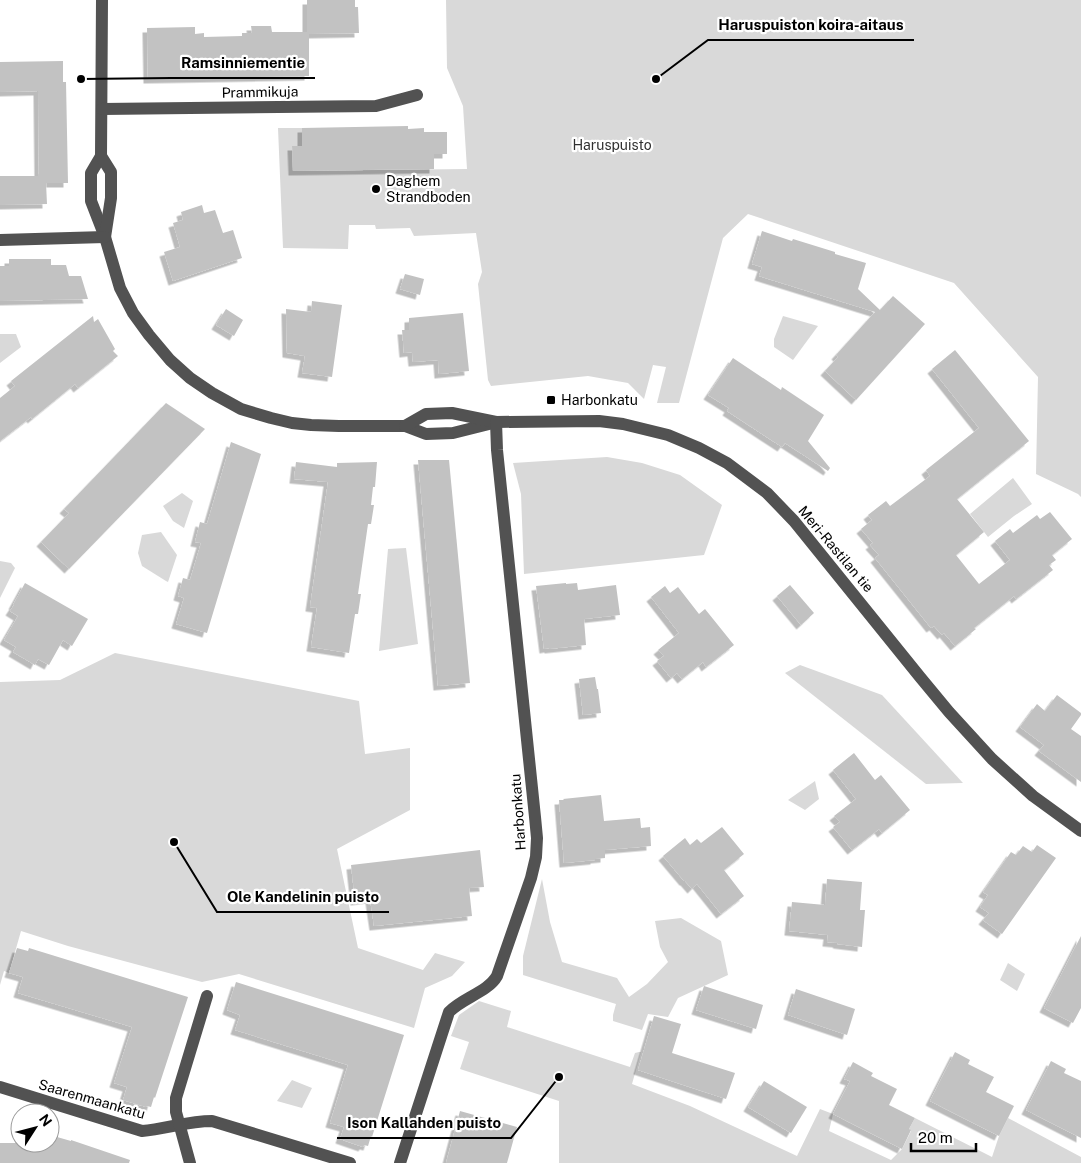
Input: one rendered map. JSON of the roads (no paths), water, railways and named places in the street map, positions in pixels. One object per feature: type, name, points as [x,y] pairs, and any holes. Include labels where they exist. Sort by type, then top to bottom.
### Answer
[{"type":"street","name":"Meri-Rastilan tie","points":[[102,0],[101,156],[91,173],[91,201],[105,237],[120,288],[133,313],[170,360],[212,394],[241,409],[292,423],[339,426],[405,426],[426,434],[454,433],[496,422]]},
{"type":"street","name":"Prammikuja","points":[[102,109],[376,106],[417,95]]},
{"type":"street","name":"Meri-Rastilan tie","points":[[101,156],[111,172],[112,198],[105,237]]},
{"type":"street","points":[[0,240],[105,237]]},
{"type":"street","name":"Meri-Rastilan tie","points":[[405,426],[426,414],[439,413],[452,413],[496,422],[599,421],[622,424],[668,435],[699,448],[727,463],[767,493],[794,521],[920,677],[987,754],[1033,796],[1081,831]]},
{"type":"street","name":"Harbonkatu","points":[[400,1163],[449,1012],[460,1002],[491,984],[497,976],[531,878],[536,857],[535,817],[497,450],[496,422]]},
{"type":"street","points":[[190,1163],[176,1112],[176,1098],[208,996]]},
{"type":"street","name":"Saarenmaankatu","points":[[0,1087],[142,1131],[156,1130],[197,1121],[212,1121],[350,1163]]},
{"type":"place","name":"Ramsinniementie","points":[[81,79]]},
{"type":"place","name":"Haruspuiston koira-aitaus","points":[[656,79]]},
{"type":"place","name":"Daghem Strandboden","points":[[376,189]]},
{"type":"place","name":"Harbonkatu","points":[[551,400]]},
{"type":"place","name":"Ole Kandelinin puisto","points":[[174,842]]},
{"type":"place","name":"Ison Kallahden puisto","points":[[559,1077]]},
{"type":"park label","name":"Haruspuisto","points":[[612,145]]}]
